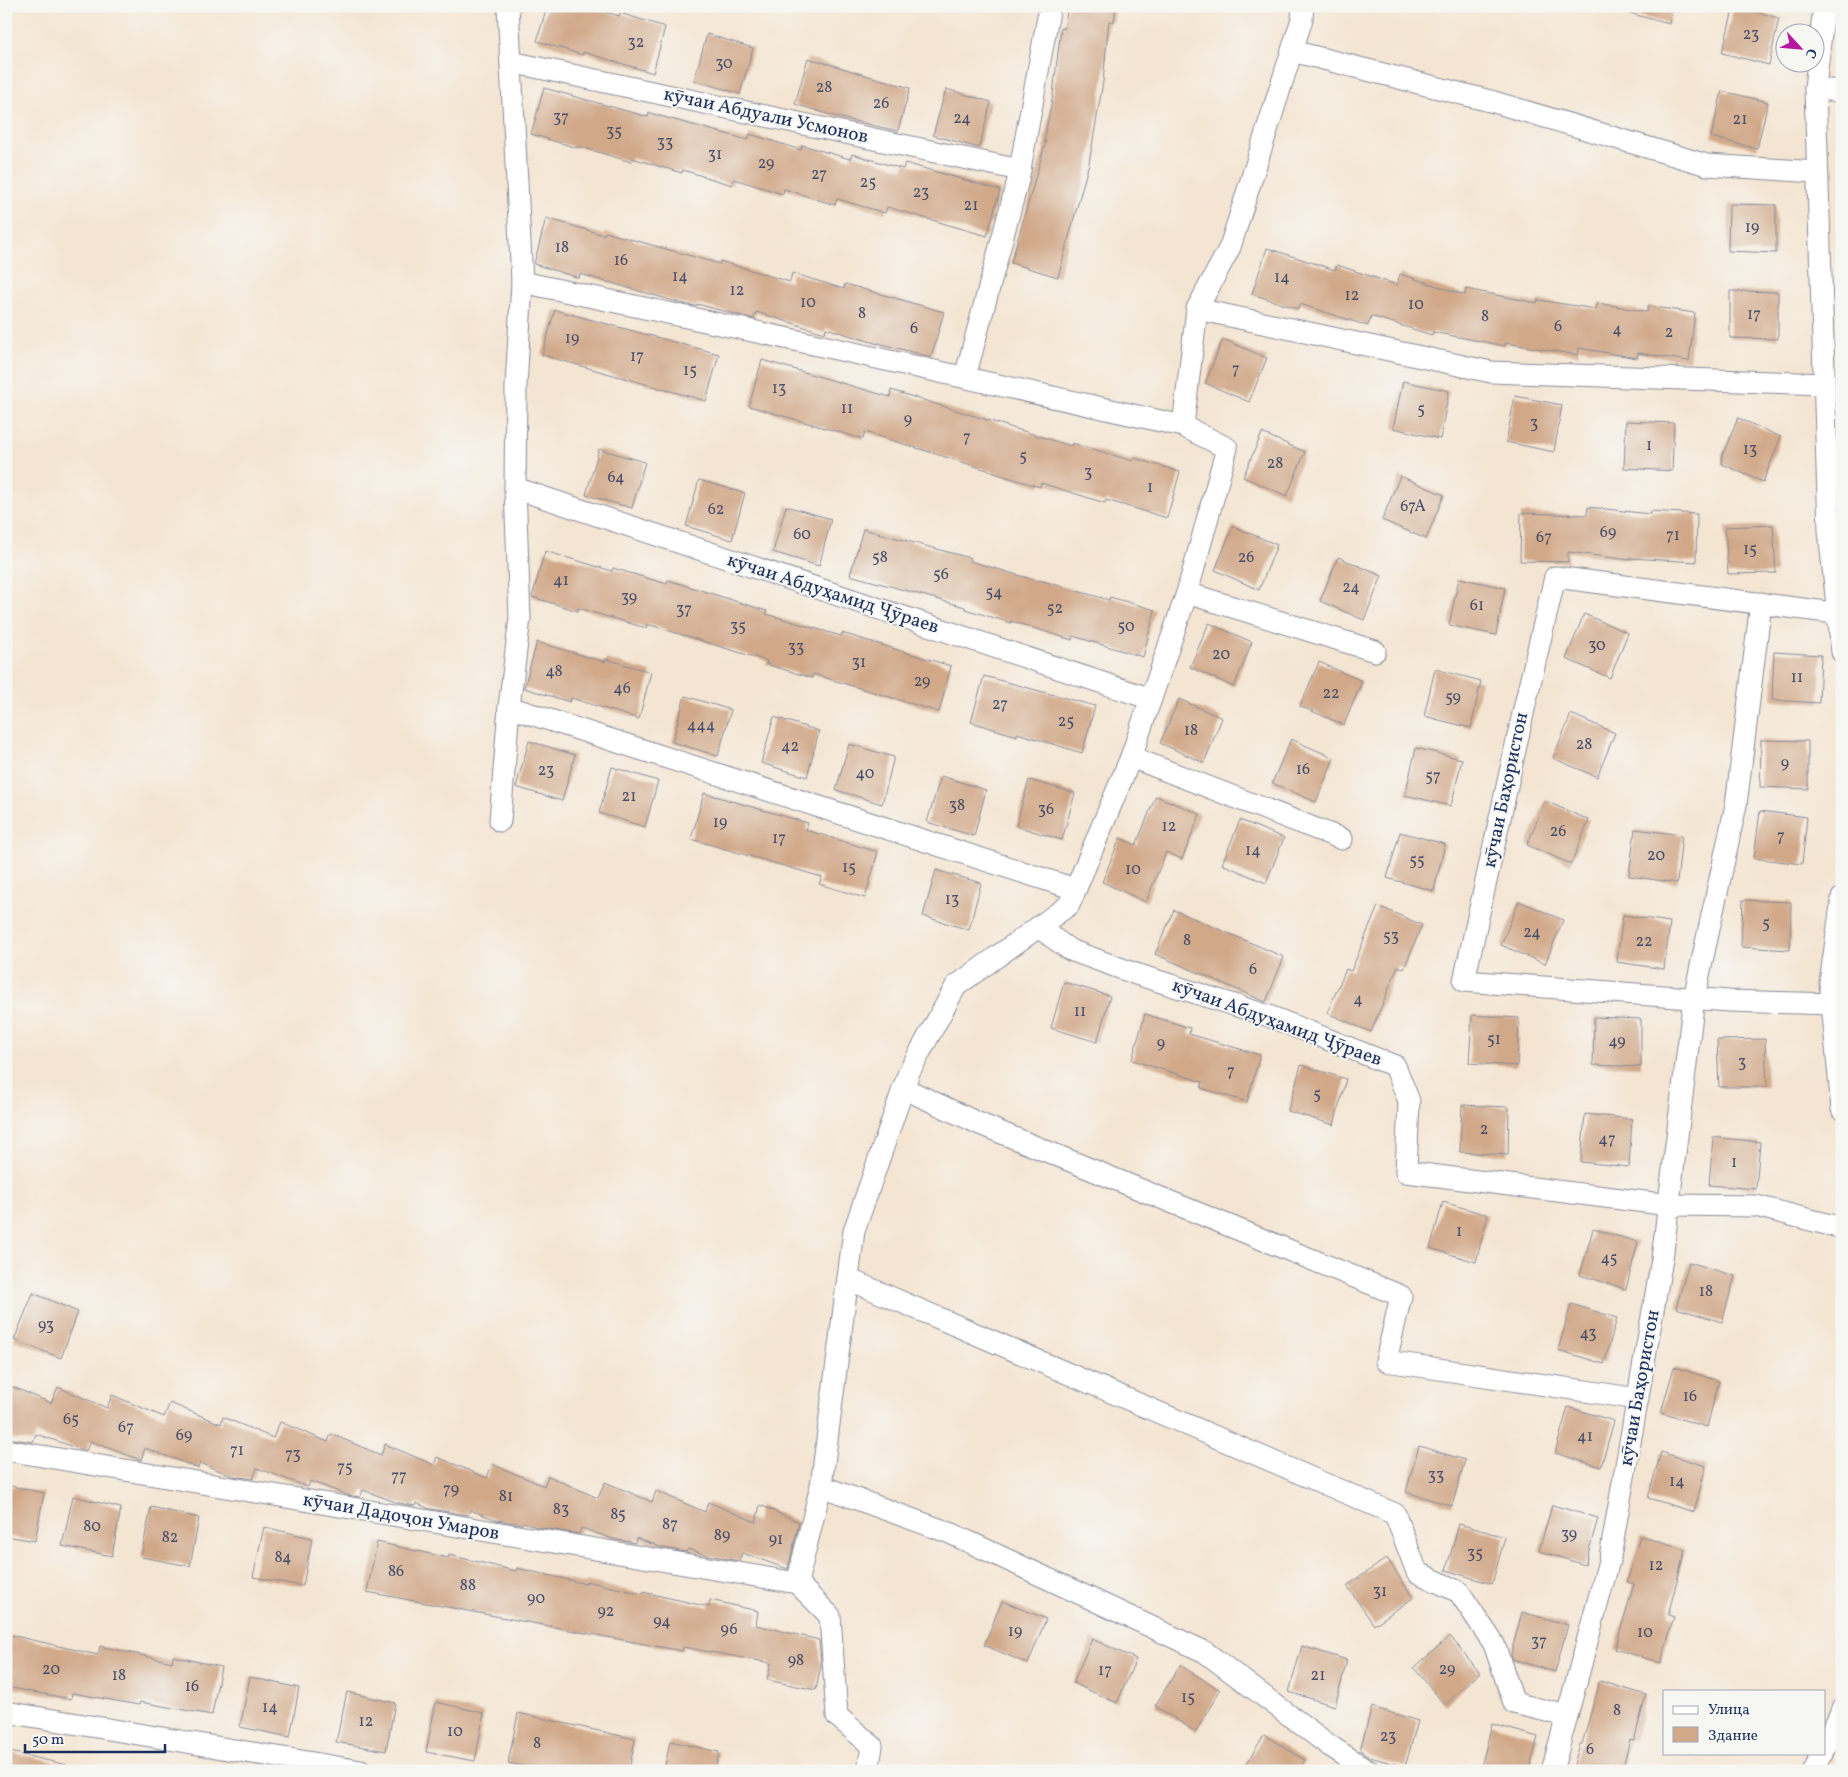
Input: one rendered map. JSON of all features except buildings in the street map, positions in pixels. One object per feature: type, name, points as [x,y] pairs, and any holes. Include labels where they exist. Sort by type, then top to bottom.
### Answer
[{"type":"street","points":[[500,821],[509,707],[520,618],[515,488],[516,386],[522,282],[508,6]]},
{"type":"street","points":[[965,377],[1020,170],[1050,6]]},
{"type":"street","points":[[1183,426],[1197,309],[1230,247],[1302,19],[1303,6]]},
{"type":"street","points":[[1824,6],[1814,88],[1817,172],[1833,362],[1824,384],[1829,531],[1840,613],[1842,652]]},
{"type":"street","points":[[1292,51],[1494,102],[1707,165],[1817,172]]},
{"type":"street","name":"кӯчаи Абдуали Усмонов","points":[[511,62],[1020,170]]},
{"type":"street","points":[[1814,88],[1842,92]]},
{"type":"street","points":[[522,282],[1183,426],[1227,448],[1187,593],[1131,757],[1068,905],[956,986],[909,1072],[854,1231],[821,1486],[797,1583],[830,1616],[837,1716],[872,1746],[868,1771]]},
{"type":"street","points":[[1197,309],[1491,372],[1824,384]]},
{"type":"street","name":"кӯчаи Абдуҳамид Ҷӯраев","points":[[515,488],[1151,699]]},
{"type":"street","name":"кӯчаи Баҳористон","points":[[1833,1004],[1694,998],[1464,981],[1555,577],[1840,613]]},
{"type":"street","points":[[1187,593],[1375,651]]},
{"type":"street","name":"кӯчаи Баҳористон","points":[[1552,1771],[1610,1558],[1662,1259],[1694,998],[1736,805],[1761,603]]},
{"type":"street","points":[[509,707],[1075,890]]},
{"type":"street","points":[[1131,757],[1342,839]]},
{"type":"street","points":[[1842,898],[1830,983],[1842,1109]]},
{"type":"street","name":"кӯчаи Абдуҳамид Ҷӯраев","points":[[1038,927],[1070,950],[1136,974],[1269,1016],[1395,1066],[1409,1101],[1406,1172],[1669,1204]]},
{"type":"street","points":[[903,1088],[980,1124],[1401,1296],[1386,1361],[1638,1399]]},
{"type":"street","points":[[1669,1204],[1756,1206],[1842,1228]]},
{"type":"street","points":[[848,1279],[1395,1514],[1417,1572],[1459,1592],[1494,1644],[1514,1703],[1566,1716]]},
{"type":"street","name":"кӯчаи Дадоҷон Умаров","points":[[6,1450],[797,1583]]},
{"type":"street","points":[[821,1486],[950,1533],[1204,1652],[1330,1746],[1369,1771]]},
{"type":"street","points":[[1826,1744],[1842,1710]]},
{"type":"street","points":[[6,1712],[361,1771]]},
{"type":"street","points":[[1813,1771],[1822,1754]]}]
